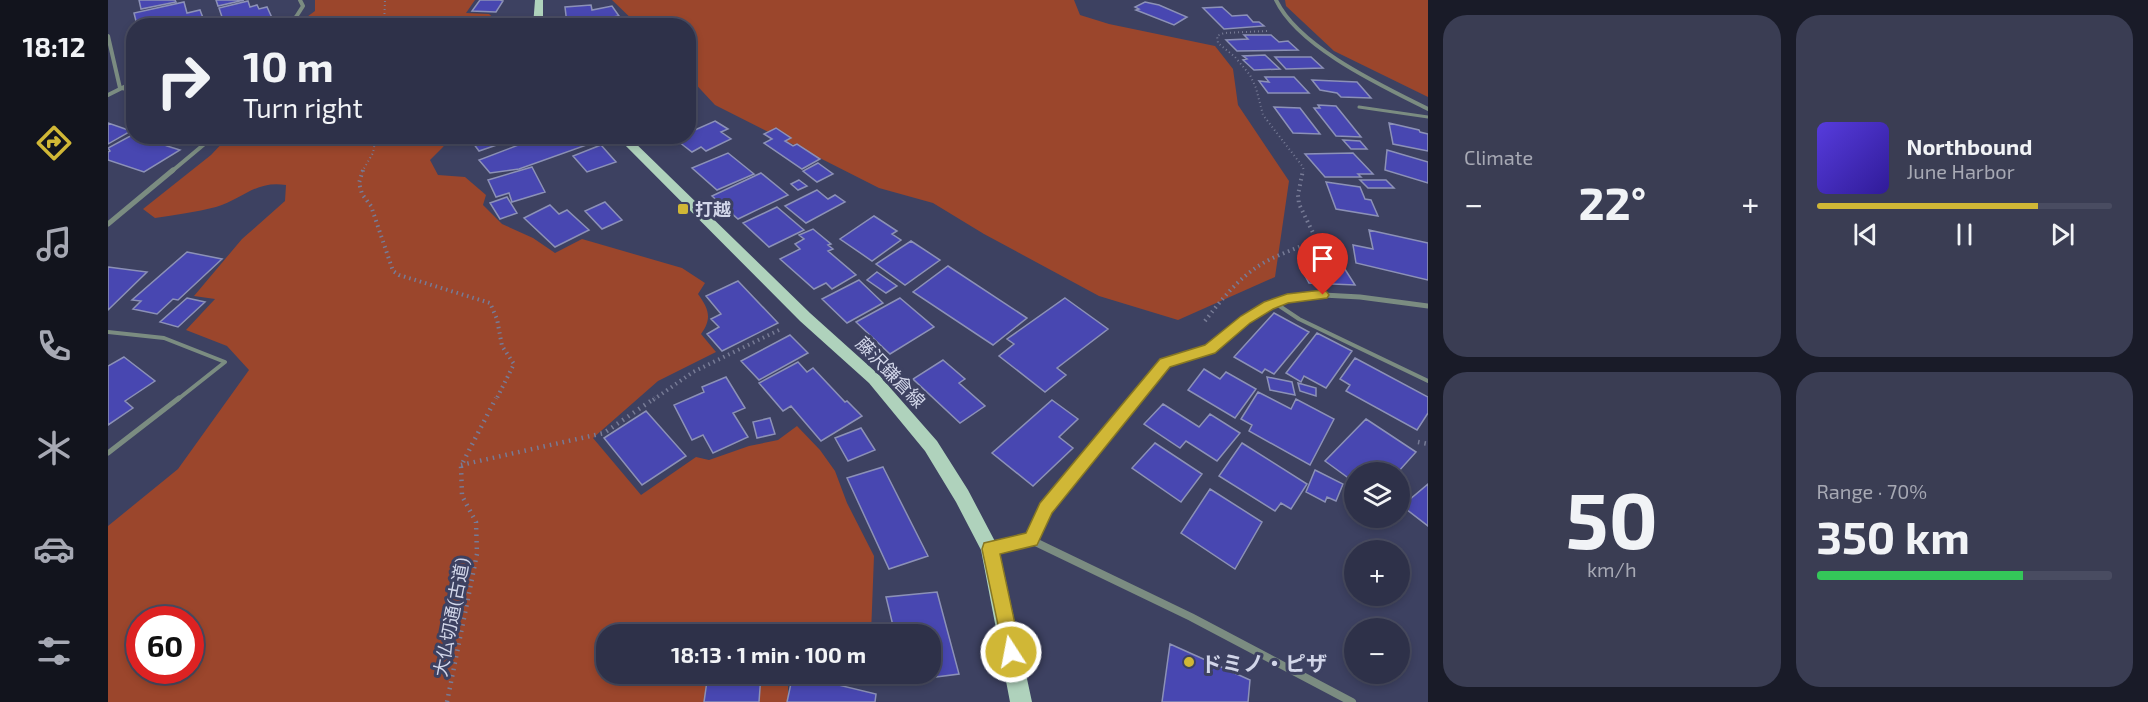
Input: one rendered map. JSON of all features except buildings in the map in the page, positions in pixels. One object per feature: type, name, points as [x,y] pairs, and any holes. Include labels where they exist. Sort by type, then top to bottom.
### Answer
[{"type":"main road","points":[[538,18],[539,0]]},
{"type":"main road","name":"藤沢鎌倉線","points":[[629,144],[805,317],[874,379],[931,446],[962,496],[990,549],[1021,702]]},
{"type":"street","points":[[294,18],[303,6],[300,0]]},
{"type":"street","points":[[1276,0],[1277,7],[1298,29],[1351,68],[1428,109]]},
{"type":"street","points":[[108,36],[120,88]]},
{"type":"street","points":[[108,95],[126,85]]},
{"type":"street","points":[[120,88],[126,89]]},
{"type":"street","points":[[108,224],[204,144]]},
{"type":"street","points":[[1031,540],[1046,508],[1165,363],[1210,349],[1246,320],[1287,298],[1323,295],[1359,297],[1428,306]]},
{"type":"street","points":[[990,549],[1031,540],[1191,616],[1353,702]]},
{"type":"lane","points":[[1359,107],[1428,117]]},
{"type":"lane","points":[[1275,303],[1299,319],[1428,381]]},
{"type":"lane","points":[[108,332],[164,338],[225,362],[108,453]]},
{"type":"path","points":[[384,18],[385,0]]},
{"type":"path","points":[[1188,356],[1191,342],[1206,319],[1245,276],[1264,262],[1316,239],[1314,228],[1299,205],[1305,175],[1303,167],[1264,117],[1259,107],[1254,84],[1232,52],[1218,43],[1217,36],[1224,33],[1298,29]]},
{"type":"path","name":"大仏切通(古道)","points":[[375,144],[373,153],[362,172],[359,183],[362,194],[371,206],[393,271],[399,275],[490,303],[497,319],[502,346],[514,364],[461,466],[462,496],[476,522],[477,554],[447,702]]},
{"type":"path","points":[[461,466],[604,433],[693,372],[805,317]]},
{"type":"path","points":[[1419,442],[1428,444]]},
{"type":"shaded area","points":[[315,0],[475,0],[466,13],[489,14],[494,18],[306,18],[315,11]]},
{"type":"shaded area","points":[[612,0],[1074,0],[1080,15],[1109,24],[1215,46],[1233,69],[1238,105],[1289,181],[1275,277],[1178,320],[1099,296],[984,234],[933,203],[879,188],[715,105],[696,85],[696,18],[631,18]]},
{"type":"shaded area","points":[[1285,0],[1428,0],[1428,97],[1334,51],[1286,6]]},
{"type":"shaded area","points":[[221,144],[445,144],[430,160],[438,175],[465,177],[486,195],[483,205],[502,224],[533,238],[555,253],[582,239],[682,268],[705,283],[698,294],[708,313],[707,323],[701,334],[716,352],[658,381],[593,438],[641,495],[696,457],[709,460],[749,446],[778,440],[797,426],[820,450],[835,471],[847,503],[874,556],[871,624],[596,624],[596,684],[788,684],[788,702],[108,702],[108,526],[178,469],[249,370],[227,346],[186,330],[215,299],[194,296],[242,239],[285,201],[286,185],[266,185],[216,207],[155,218],[143,209],[211,155]]},
{"type":"place","name":"打越","points":[[683,209]]},
{"type":"place","name":"ドミノ・ピザ","points":[[1189,662]]},
{"type":"route","points":[[1011,652],[990,549],[1031,540],[1046,508],[1165,363],[1210,349],[1268,305],[1287,298],[1323,295]]}]
